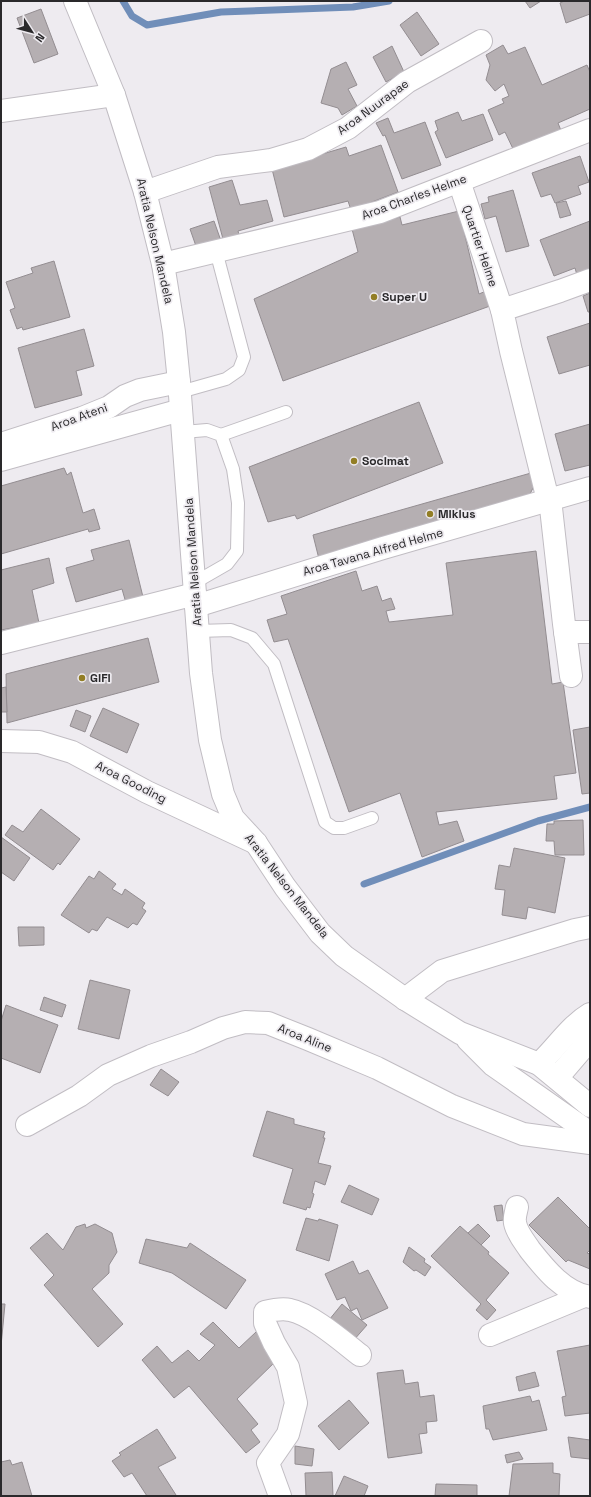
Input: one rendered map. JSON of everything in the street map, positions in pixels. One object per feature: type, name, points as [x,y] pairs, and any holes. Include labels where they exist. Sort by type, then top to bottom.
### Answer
[{"type":"street","name":"Aratia Nelson Mandela","points":[[75,1],[114,94],[145,192],[163,264],[174,332],[180,395],[201,673],[210,740],[223,794],[232,818],[256,843],[285,887],[320,933],[344,956],[405,999],[460,1033],[539,1064],[590,1106]]},
{"type":"street","name":"Aroa Nuurapae","points":[[145,192],[218,167],[271,160],[308,149],[348,128],[407,82],[481,41]]},
{"type":"street","points":[[1,111],[114,94]]},
{"type":"street","name":"Aroa Charles Helme","points":[[163,264],[380,212],[590,130]]},
{"type":"street","name":"Quartier Helme","points":[[459,181],[502,310],[549,500]]},
{"type":"street","points":[[502,310],[590,280]]},
{"type":"street","name":"Aroa Ateni","points":[[1,444],[82,418],[109,407],[125,396],[140,390],[180,395]]},
{"type":"street","points":[[1,460],[180,395]]},
{"type":"street","name":"Aroa Tavana Alfred Helme","points":[[1,643],[383,548],[464,526],[590,488]]},
{"type":"street","points":[[549,500],[571,676]]},
{"type":"street","points":[[565,632],[590,632]]},
{"type":"street","name":"Aroa Gooding","points":[[1,741],[39,742],[72,752],[147,792],[256,843]]},
{"type":"street","points":[[405,999],[442,971],[575,930],[590,927]]},
{"type":"street","points":[[539,1064],[552,1052],[576,1024],[590,1014]]},
{"type":"street","name":"Aroa Aline","points":[[27,1125],[79,1096],[108,1075],[151,1056],[191,1042],[223,1028],[245,1022],[268,1023],[308,1039],[377,1068],[452,1106],[523,1134],[590,1143]]},
{"type":"street","name":"Aratia Nelson Mandela","points":[[460,1033],[493,1065],[590,1133]]},
{"type":"street","points":[[507,1075],[557,1078],[588,1040]]},
{"type":"street","points":[[588,1040],[590,1065]]},
{"type":"street","points":[[517,1207],[515,1222],[518,1234],[541,1264],[557,1281],[587,1296]]},
{"type":"street","points":[[490,1335],[587,1296]]},
{"type":"street","points":[[280,1496],[268,1463],[288,1434],[296,1403],[288,1367],[274,1343],[265,1323],[265,1312],[274,1310],[289,1310],[307,1317],[360,1355]]},
{"type":"lane","points":[[180,395],[226,380],[239,370],[244,357],[216,251]]},
{"type":"lane","points":[[183,432],[207,430],[221,435],[286,412]]},
{"type":"lane","points":[[195,594],[227,564],[238,551],[238,502],[233,470],[221,435]]},
{"type":"lane","points":[[198,631],[231,630],[252,638],[274,664],[325,822],[334,828],[344,828],[372,818]]},
{"type":"building","points":[[525,1],[541,1],[530,8]]},
{"type":"building","points":[[564,1],[590,1],[590,14],[566,23],[560,3]]},
{"type":"building","points":[[41,9],[58,54],[34,63],[17,18]]},
{"type":"building","points":[[417,12],[439,44],[421,56],[400,25]]},
{"type":"building","points":[[503,45],[508,54],[525,47],[542,85],[587,65],[590,72],[590,109],[558,123],[562,133],[515,153],[505,132],[499,135],[488,110],[504,103],[502,99],[509,96],[504,84],[495,91],[486,80],[490,65],[486,55]]},
{"type":"building","points":[[392,46],[404,72],[386,82],[373,57]]},
{"type":"building","points":[[346,62],[357,85],[348,89],[357,106],[342,115],[338,108],[321,103],[331,69]]},
{"type":"building","points":[[458,112],[462,121],[483,114],[493,140],[446,158],[435,132],[438,130],[435,121]]},
{"type":"building","points":[[388,118],[394,133],[425,122],[441,165],[402,179],[385,135],[383,136],[376,123]]},
{"type":"building","points":[[381,145],[398,192],[351,210],[348,201],[284,217],[272,169],[346,147],[349,156]]},
{"type":"building","points":[[580,156],[589,182],[578,186],[581,194],[555,203],[551,194],[541,197],[532,173]]},
{"type":"building","points":[[232,180],[240,205],[267,200],[273,221],[238,231],[239,235],[223,239],[209,187]]},
{"type":"building","points":[[513,190],[529,246],[506,252],[496,216],[485,219],[481,204],[489,202],[488,197]]},
{"type":"building","points":[[566,201],[571,215],[560,218],[556,203]]},
{"type":"building","name":"Super U","points":[[459,211],[479,294],[486,291],[490,306],[283,381],[254,299],[358,252],[352,229],[400,217],[402,225]]},
{"type":"building","points":[[214,221],[221,241],[197,249],[190,229]]},
{"type":"building","points":[[590,221],[590,270],[577,275],[575,268],[554,276],[540,240]]},
{"type":"building","points":[[54,261],[70,317],[23,330],[22,327],[17,329],[10,310],[15,308],[6,282],[33,273],[31,268]]},
{"type":"building","points":[[590,293],[590,312],[588,312],[583,296]]},
{"type":"building","points":[[590,323],[590,365],[559,374],[547,337]]},
{"type":"building","points":[[84,329],[94,366],[76,371],[82,395],[35,408],[18,348]]},
{"type":"building","name":"Socimat","points":[[419,402],[443,463],[297,519],[295,515],[268,522],[249,467]]},
{"type":"building","points":[[590,424],[590,465],[565,471],[555,434]]},
{"type":"building","points":[[64,468],[67,475],[71,472],[83,513],[94,509],[100,529],[89,532],[88,529],[1,554],[1,486]]},
{"type":"building","name":"Miklus","points":[[531,473],[534,486],[529,496],[319,559],[313,535]]},
{"type":"building","points":[[129,540],[143,597],[126,603],[122,589],[76,602],[66,568],[94,560],[91,550]]},
{"type":"building","points":[[536,551],[552,684],[563,682],[576,773],[554,776],[557,799],[436,812],[439,825],[457,821],[464,841],[422,857],[400,793],[349,812],[288,639],[274,642],[267,620],[287,614],[281,596],[356,571],[362,591],[377,586],[382,601],[391,598],[395,609],[386,611],[389,622],[453,615],[446,563]]},
{"type":"building","points":[[49,558],[54,583],[32,590],[39,623],[1,630],[1,570]]},
{"type":"building","name":"GiFi","points":[[148,638],[159,682],[7,723],[6,674]]},
{"type":"building","points":[[6,687],[7,712],[1,712],[1,688]]},
{"type":"building","points":[[103,708],[139,724],[127,753],[90,736]]},
{"type":"building","points":[[76,710],[91,716],[85,732],[70,726]]},
{"type":"building","points":[[590,727],[590,793],[582,794],[573,730]]},
{"type":"building","points":[[41,809],[80,839],[60,865],[58,863],[53,870],[5,835],[12,825],[23,832]]},
{"type":"building","points":[[583,820],[584,855],[555,855],[554,841],[546,841],[547,824],[554,824],[554,821]]},
{"type":"building","points":[[1,837],[30,858],[14,881],[1,872]]},
{"type":"building","points":[[514,848],[565,858],[555,913],[528,907],[526,919],[502,915],[505,890],[495,889],[499,865],[510,867]]},
{"type":"building","points":[[99,871],[116,884],[112,889],[122,895],[125,889],[145,903],[142,908],[146,911],[137,925],[133,923],[128,928],[107,917],[97,931],[92,929],[89,933],[61,915],[89,876],[94,879]]},
{"type":"building","points":[[18,927],[44,927],[44,945],[19,946]]},
{"type":"building","points":[[90,980],[130,990],[119,1039],[78,1029]]},
{"type":"building","points":[[44,997],[66,1005],[62,1017],[40,1010]]},
{"type":"building","points":[[6,1005],[58,1025],[40,1073],[1,1058],[1,1021]]},
{"type":"building","points":[[161,1069],[179,1082],[168,1096],[150,1085]]},
{"type":"building","points":[[267,1111],[294,1119],[294,1124],[325,1132],[323,1138],[325,1138],[318,1163],[331,1166],[325,1185],[315,1181],[312,1193],[314,1194],[310,1208],[307,1207],[306,1210],[283,1203],[293,1169],[253,1156]]},
{"type":"building","points":[[349,1185],[379,1199],[372,1215],[341,1202]]},
{"type":"building","points":[[558,1197],[590,1229],[590,1250],[587,1253],[590,1254],[590,1269],[568,1260],[566,1262],[529,1225]]},
{"type":"building","points":[[502,1205],[504,1220],[497,1221],[494,1206]]},
{"type":"building","points":[[306,1218],[318,1221],[319,1219],[338,1225],[329,1261],[296,1250]]},
{"type":"building","points":[[85,1224],[86,1228],[95,1224],[112,1233],[117,1252],[109,1265],[109,1273],[92,1289],[123,1324],[98,1347],[44,1285],[54,1275],[30,1248],[47,1233],[63,1250],[76,1227]]},
{"type":"building","points":[[478,1224],[490,1236],[480,1246],[468,1233]]},
{"type":"building","points":[[460,1226],[489,1252],[488,1254],[509,1273],[486,1300],[496,1310],[487,1320],[476,1310],[481,1304],[431,1256]]},
{"type":"building","points":[[146,1239],[187,1248],[190,1243],[246,1280],[226,1309],[172,1273],[139,1263]]},
{"type":"building","points":[[409,1247],[425,1259],[424,1262],[431,1267],[425,1276],[416,1270],[414,1271],[403,1262]]},
{"type":"building","points":[[353,1261],[359,1274],[368,1270],[388,1308],[362,1320],[357,1308],[351,1311],[345,1297],[337,1300],[325,1274]]},
{"type":"building","points":[[1,1304],[5,1304],[1,1346]]},
{"type":"building","points":[[342,1304],[367,1325],[353,1341],[329,1320]]},
{"type":"building","points":[[213,1322],[239,1348],[256,1332],[277,1360],[237,1399],[258,1424],[251,1430],[260,1442],[246,1453],[189,1386],[174,1398],[142,1360],[157,1346],[172,1363],[188,1350],[199,1361],[215,1345],[200,1334]]},
{"type":"building","points":[[590,1345],[590,1413],[565,1416],[562,1397],[566,1396],[557,1351]]},
{"type":"building","points":[[403,1370],[405,1384],[418,1382],[420,1397],[434,1395],[437,1421],[426,1422],[427,1433],[419,1434],[422,1453],[388,1458],[377,1373]]},
{"type":"building","points":[[535,1372],[539,1386],[519,1391],[516,1377]]},
{"type":"building","points":[[530,1396],[532,1402],[539,1400],[547,1430],[493,1440],[489,1429],[486,1429],[483,1406]]},
{"type":"building","points":[[349,1400],[369,1423],[339,1450],[318,1426]]},
{"type":"building","points":[[157,1429],[176,1458],[158,1467],[176,1495],[175,1496],[147,1496],[132,1473],[124,1477],[112,1461],[121,1455],[119,1453]]},
{"type":"building","points":[[568,1437],[590,1440],[590,1459],[571,1457]]},
{"type":"building","points":[[295,1446],[314,1449],[312,1466],[295,1464]]},
{"type":"building","points":[[519,1452],[523,1459],[507,1463],[505,1455]]},
{"type":"building","points":[[10,1460],[12,1465],[22,1462],[32,1496],[1,1496],[1,1462]]},
{"type":"building","points":[[553,1463],[553,1473],[560,1474],[559,1496],[509,1496],[513,1464]]},
{"type":"building","points":[[332,1472],[333,1496],[306,1496],[305,1473]]},
{"type":"building","points":[[344,1476],[368,1486],[364,1496],[335,1496]]},
{"type":"building","points":[[436,1484],[477,1485],[477,1496],[435,1496]]},
{"type":"waterway","points":[[123,1],[132,16],[147,25],[221,12],[353,7],[389,1]]},
{"type":"waterway","points":[[364,884],[538,821],[590,807]]},
{"type":"place","name":"Super U","points":[[374,297]]},
{"type":"place","name":"Socimat","points":[[354,461]]},
{"type":"place","name":"Miklus","points":[[430,514]]},
{"type":"place","name":"GiFi","points":[[82,678]]}]
